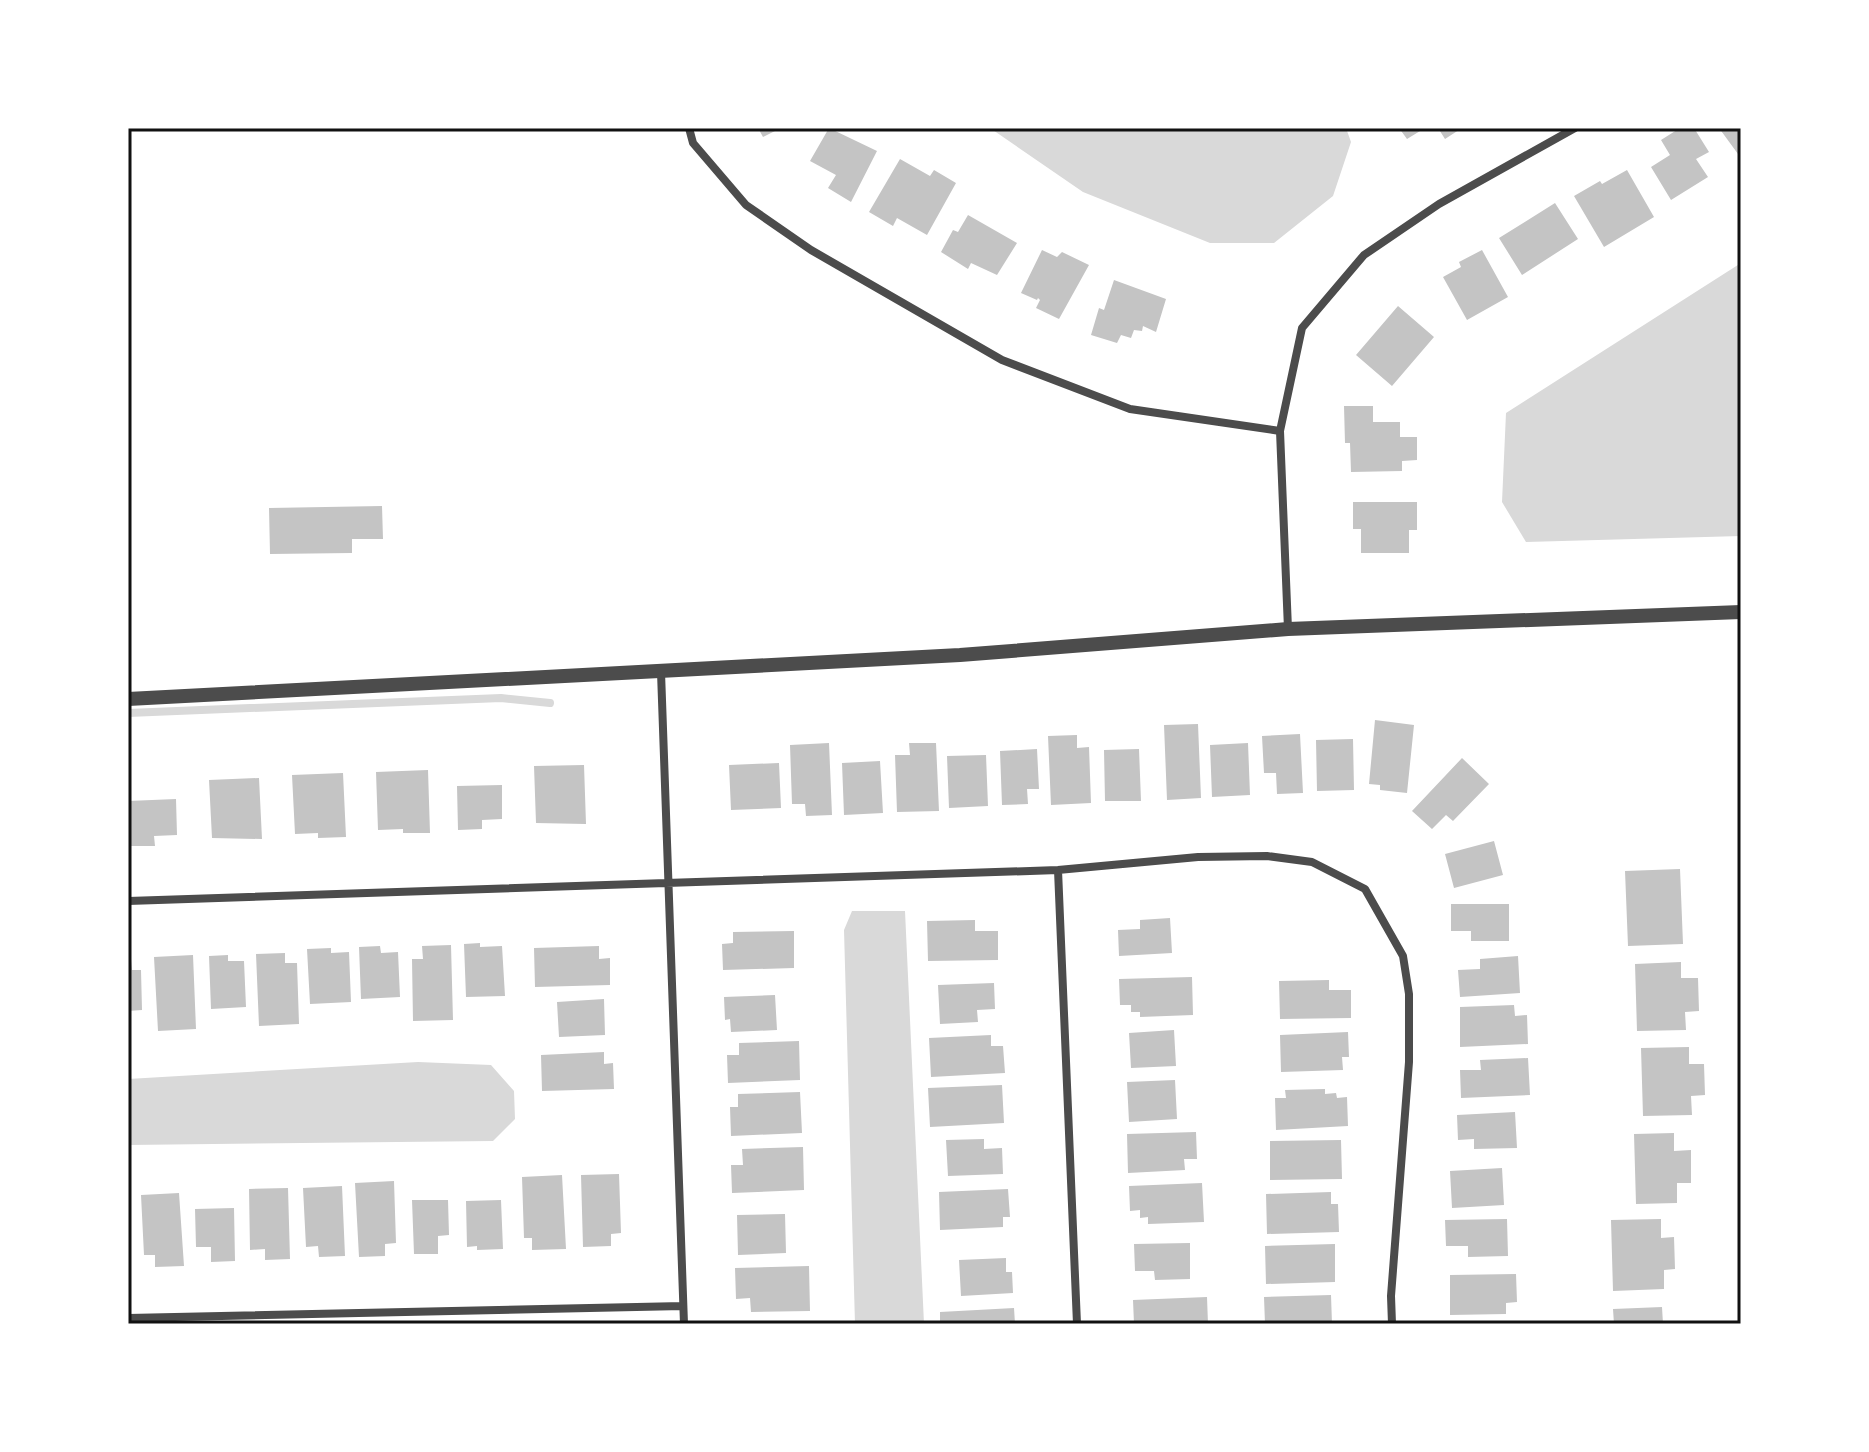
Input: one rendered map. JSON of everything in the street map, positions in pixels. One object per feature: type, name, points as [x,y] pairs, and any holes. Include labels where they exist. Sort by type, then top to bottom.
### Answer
[{"type":"street","points":[[689,128],[693,143],[746,205],[811,250],[1002,360],[1130,409],[1280,431]]},
{"type":"street","points":[[1288,629],[1280,431],[1302,328],[1364,255],[1439,204],[1575,128]]},
{"type":"street","points":[[128,699],[960,655],[1288,629],[1741,612]]},
{"type":"street","points":[[661,672],[684,1324]]},
{"type":"street","points":[[128,901],[1058,870],[1198,857],[1267,856],[1312,862],[1365,889],[1403,956],[1409,994],[1409,1062],[1391,1296],[1392,1324]]},
{"type":"street","points":[[1058,870],[1077,1324]]},
{"type":"street","points":[[128,1318],[683,1306]]},
{"type":"shaded area","points":[[990,128],[1346,128],[1351,142],[1333,196],[1274,243],[1210,243],[1083,192]]},
{"type":"shaded area","points":[[1741,263],[1741,536],[1526,542],[1502,502],[1506,413]]},
{"type":"shaded area","points":[[852,911],[905,911],[924,1324],[855,1324],[844,930]]},
{"type":"shaded area","points":[[418,1062],[491,1065],[514,1091],[515,1119],[493,1141],[128,1145],[128,1079]]},
{"type":"building","points":[[758,128],[781,128],[763,137]]},
{"type":"building","points":[[829,128],[877,151],[851,202],[828,188],[836,175],[810,161]]},
{"type":"building","points":[[1399,128],[1425,128],[1407,139]]},
{"type":"building","points":[[1438,128],[1462,128],[1445,139]]},
{"type":"building","points":[[1680,128],[1694,128],[1709,152],[1696,159],[1708,177],[1671,200],[1651,167],[1670,155],[1661,140]]},
{"type":"building","points":[[1719,128],[1741,128],[1741,152],[1738,154]]},
{"type":"building","points":[[900,159],[930,176],[934,170],[956,183],[927,235],[897,218],[893,226],[869,212]]},
{"type":"building","points":[[1627,170],[1654,217],[1604,247],[1574,196]]},
{"type":"building","points":[[1555,203],[1578,239],[1522,275],[1499,238]]},
{"type":"building","points":[[968,215],[1017,243],[997,275],[971,263],[968,269],[941,252],[953,230],[958,232]]},
{"type":"building","points":[[1042,250],[1057,257],[1062,252],[1089,265],[1059,319],[1036,308],[1038,298],[1021,293]]},
{"type":"building","points":[[1482,250],[1508,297],[1467,320],[1443,277],[1461,267],[1459,262]]},
{"type":"building","points":[[1114,280],[1166,299],[1156,332],[1143,326],[1142,331],[1134,330],[1131,338],[1121,335],[1117,343],[1091,335],[1099,308],[1104,310]]},
{"type":"building","points":[[1398,306],[1434,337],[1392,386],[1356,355]]},
{"type":"building","points":[[1344,406],[1373,406],[1373,422],[1400,422],[1400,437],[1417,437],[1417,460],[1402,461],[1402,471],[1351,472],[1350,443],[1345,443]]},
{"type":"building","points":[[1353,502],[1417,502],[1417,530],[1409,530],[1409,553],[1361,553],[1361,529],[1353,529]]},
{"type":"building","points":[[382,506],[383,539],[352,539],[352,553],[270,554],[269,508]]},
{"type":"building","points":[[1375,720],[1414,725],[1407,793],[1380,790],[1380,785],[1369,784]]},
{"type":"building","points":[[1198,724],[1201,798],[1167,800],[1164,725]]},
{"type":"building","points":[[1300,734],[1303,793],[1277,794],[1276,773],[1264,773],[1262,736]]},
{"type":"building","points":[[1077,735],[1077,748],[1089,747],[1091,803],[1051,805],[1048,736]]},
{"type":"building","points":[[1353,739],[1354,790],[1317,791],[1316,740]]},
{"type":"building","points":[[829,743],[832,815],[806,816],[805,804],[792,804],[790,745]]},
{"type":"building","points":[[909,743],[936,743],[939,811],[897,812],[895,755],[910,755]]},
{"type":"building","points":[[1248,743],[1250,795],[1212,797],[1210,745]]},
{"type":"building","points":[[1037,749],[1039,789],[1027,789],[1028,804],[1002,805],[1000,751]]},
{"type":"building","points":[[1139,749],[1141,801],[1105,801],[1104,750]]},
{"type":"building","points":[[986,755],[988,806],[949,808],[947,756]]},
{"type":"building","points":[[1462,758],[1489,784],[1453,821],[1446,815],[1432,829],[1412,811]]},
{"type":"building","points":[[880,761],[883,813],[844,815],[842,763]]},
{"type":"building","points":[[779,763],[781,808],[731,810],[729,765]]},
{"type":"building","points":[[584,765],[586,824],[536,823],[534,766]]},
{"type":"building","points":[[428,770],[430,833],[403,833],[403,829],[378,830],[376,772]]},
{"type":"building","points":[[343,773],[346,837],[318,838],[318,833],[295,834],[292,775]]},
{"type":"building","points":[[259,778],[262,839],[212,838],[209,780]]},
{"type":"building","points":[[502,785],[502,819],[482,820],[482,829],[458,830],[457,786]]},
{"type":"building","points":[[176,799],[177,835],[154,836],[155,846],[130,846],[128,801]]},
{"type":"building","points":[[1494,841],[1503,875],[1454,888],[1445,854]]},
{"type":"building","points":[[1680,869],[1683,944],[1628,946],[1625,871]]},
{"type":"building","points":[[1451,904],[1509,904],[1509,941],[1471,941],[1471,931],[1451,931]]},
{"type":"building","points":[[1170,918],[1172,953],[1119,956],[1118,930],[1140,929],[1140,920]]},
{"type":"building","points":[[975,920],[975,931],[998,931],[998,960],[928,961],[927,921]]},
{"type":"building","points":[[794,931],[794,968],[723,970],[722,944],[733,943],[733,932]]},
{"type":"building","points":[[480,943],[480,947],[502,946],[505,996],[466,997],[464,944]]},
{"type":"building","points":[[451,945],[453,1020],[413,1021],[412,959],[423,959],[422,946]]},
{"type":"building","points":[[380,946],[381,953],[398,952],[400,997],[361,999],[359,947]]},
{"type":"building","points":[[599,946],[599,959],[610,958],[610,985],[535,987],[534,948]]},
{"type":"building","points":[[331,948],[331,953],[349,952],[351,1002],[310,1004],[307,949]]},
{"type":"building","points":[[285,953],[285,963],[297,963],[299,1024],[259,1026],[256,954]]},
{"type":"building","points":[[193,955],[196,1029],[158,1031],[154,957]]},
{"type":"building","points":[[228,955],[228,961],[244,961],[246,1007],[211,1009],[209,956]]},
{"type":"building","points":[[1518,956],[1520,993],[1460,997],[1458,970],[1480,969],[1480,959]]},
{"type":"building","points":[[131,959],[132,970],[141,970],[142,1010],[128,1011],[128,960]]},
{"type":"building","points":[[1681,962],[1681,978],[1698,978],[1699,1011],[1685,1012],[1686,1030],[1637,1031],[1635,964]]},
{"type":"building","points":[[1192,977],[1193,1015],[1140,1017],[1140,1012],[1131,1012],[1131,1005],[1120,1005],[1119,979]]},
{"type":"building","points":[[1329,980],[1329,990],[1351,990],[1351,1018],[1280,1019],[1279,981]]},
{"type":"building","points":[[994,983],[995,1009],[977,1010],[978,1022],[940,1024],[938,985]]},
{"type":"building","points":[[775,995],[777,1030],[731,1032],[730,1019],[725,1020],[724,997]]},
{"type":"building","points":[[604,999],[605,1035],[559,1037],[557,1002]]},
{"type":"building","points":[[1514,1005],[1515,1016],[1527,1015],[1528,1044],[1460,1047],[1460,1007]]},
{"type":"building","points":[[1174,1030],[1176,1066],[1131,1068],[1129,1033]]},
{"type":"building","points":[[1348,1032],[1349,1057],[1342,1057],[1343,1070],[1281,1072],[1280,1035]]},
{"type":"building","points":[[991,1035],[991,1046],[1003,1046],[1005,1073],[931,1077],[929,1038]]},
{"type":"building","points":[[799,1041],[800,1080],[728,1083],[727,1055],[739,1055],[739,1043]]},
{"type":"building","points":[[1689,1047],[1689,1064],[1704,1064],[1705,1095],[1691,1096],[1692,1115],[1643,1116],[1641,1048]]},
{"type":"building","points":[[604,1052],[604,1064],[613,1063],[614,1089],[542,1091],[541,1055]]},
{"type":"building","points":[[1528,1058],[1530,1095],[1461,1098],[1460,1070],[1481,1070],[1480,1060]]},
{"type":"building","points":[[1175,1080],[1177,1119],[1129,1122],[1127,1082]]},
{"type":"building","points":[[1002,1085],[1004,1123],[930,1127],[928,1088]]},
{"type":"building","points":[[1325,1089],[1325,1094],[1336,1093],[1337,1098],[1347,1097],[1348,1126],[1276,1130],[1275,1098],[1286,1098],[1285,1090]]},
{"type":"building","points":[[800,1092],[802,1133],[731,1136],[730,1107],[738,1107],[738,1094]]},
{"type":"building","points":[[1515,1112],[1517,1148],[1474,1149],[1474,1139],[1458,1140],[1457,1115]]},
{"type":"building","points":[[1196,1132],[1197,1159],[1184,1159],[1185,1170],[1128,1173],[1127,1134]]},
{"type":"building","points":[[1674,1133],[1674,1151],[1691,1150],[1691,1183],[1677,1183],[1677,1203],[1636,1204],[1634,1134]]},
{"type":"building","points":[[984,1139],[984,1149],[1002,1148],[1003,1174],[948,1176],[946,1140]]},
{"type":"building","points":[[1341,1140],[1342,1179],[1270,1180],[1270,1141]]},
{"type":"building","points":[[803,1147],[804,1190],[732,1193],[731,1165],[743,1165],[742,1149]]},
{"type":"building","points":[[1502,1168],[1504,1205],[1452,1208],[1450,1171]]},
{"type":"building","points":[[619,1174],[621,1233],[611,1234],[611,1246],[583,1247],[581,1175]]},
{"type":"building","points":[[562,1175],[566,1249],[532,1250],[532,1238],[524,1238],[522,1177]]},
{"type":"building","points":[[394,1181],[396,1243],[385,1244],[385,1256],[359,1257],[355,1183]]},
{"type":"building","points":[[1202,1183],[1204,1222],[1148,1224],[1148,1217],[1140,1218],[1140,1210],[1130,1211],[1129,1186]]},
{"type":"building","points":[[342,1186],[345,1256],[319,1257],[318,1246],[306,1247],[303,1188]]},
{"type":"building","points":[[288,1188],[290,1259],[265,1260],[265,1249],[250,1250],[249,1189]]},
{"type":"building","points":[[1008,1189],[1010,1217],[1003,1217],[1003,1227],[940,1230],[939,1192]]},
{"type":"building","points":[[1331,1192],[1331,1204],[1338,1204],[1339,1232],[1267,1234],[1266,1194]]},
{"type":"building","points":[[179,1193],[184,1266],[155,1267],[155,1255],[144,1255],[141,1195]]},
{"type":"building","points":[[412,1200],[448,1200],[449,1235],[438,1236],[438,1254],[414,1254]]},
{"type":"building","points":[[501,1200],[503,1249],[477,1250],[477,1246],[467,1247],[466,1201]]},
{"type":"building","points":[[234,1208],[235,1261],[211,1262],[211,1247],[196,1247],[195,1209]]},
{"type":"building","points":[[785,1214],[786,1253],[738,1255],[737,1215]]},
{"type":"building","points":[[1507,1219],[1508,1256],[1468,1257],[1468,1246],[1446,1246],[1445,1220]]},
{"type":"building","points":[[1661,1219],[1661,1238],[1674,1237],[1675,1269],[1664,1270],[1664,1289],[1613,1291],[1611,1220]]},
{"type":"building","points":[[1190,1243],[1190,1279],[1155,1280],[1154,1271],[1135,1271],[1134,1244]]},
{"type":"building","points":[[1335,1244],[1335,1282],[1266,1284],[1265,1246]]},
{"type":"building","points":[[1006,1258],[1006,1272],[1012,1272],[1013,1293],[961,1296],[959,1260]]},
{"type":"building","points":[[809,1266],[810,1311],[751,1312],[750,1298],[736,1299],[735,1268]]},
{"type":"building","points":[[1516,1274],[1517,1302],[1506,1303],[1506,1314],[1450,1315],[1450,1275]]},
{"type":"building","points":[[1331,1295],[1332,1324],[1265,1324],[1264,1297]]},
{"type":"building","points":[[1207,1297],[1208,1324],[1134,1324],[1133,1300]]},
{"type":"building","points":[[1662,1307],[1663,1324],[1614,1324],[1613,1309]]},
{"type":"building","points":[[1014,1308],[1015,1324],[940,1324],[940,1312]]},
{"type":"waterway","points":[[128,713],[501,698],[550,703]]}]
